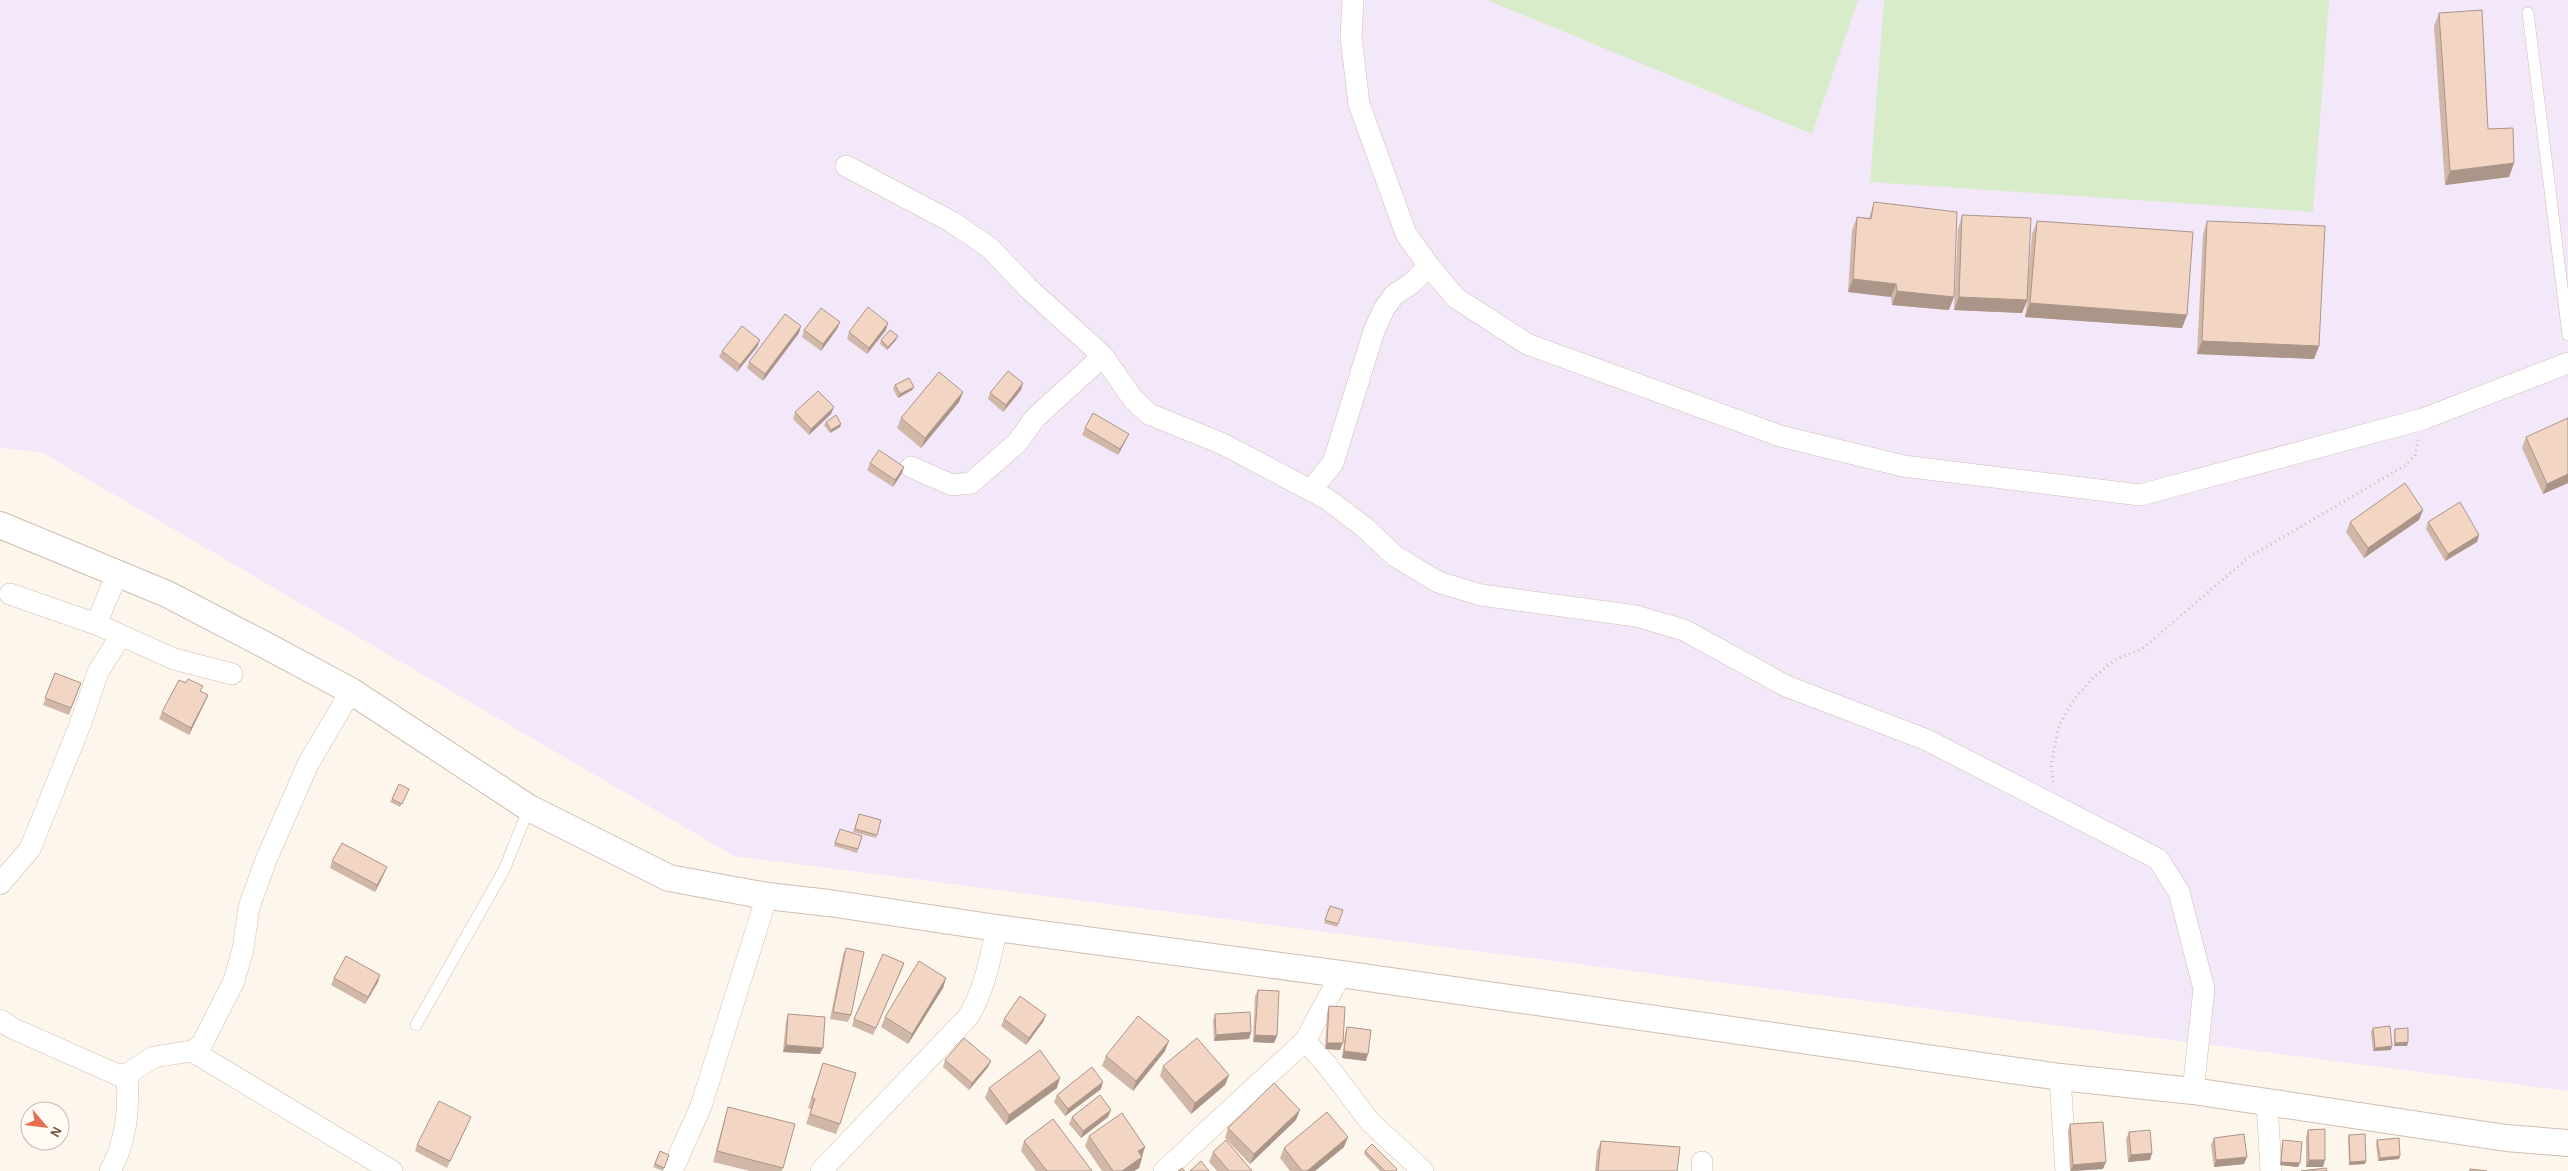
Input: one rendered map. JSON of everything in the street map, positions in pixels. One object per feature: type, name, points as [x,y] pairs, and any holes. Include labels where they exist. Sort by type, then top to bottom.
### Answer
[{"type":"street","points":[[1354,0],[1351,37],[1359,104],[1406,234],[1429,266],[1456,298],[1527,344],[1780,436],[1903,466],[2140,494],[2423,420],[2568,363]]},
{"type":"street","points":[[846,166],[952,222],[990,248],[1028,288],[1102,356],[1133,398],[1149,414],[1224,444],[1327,499],[1364,527],[1395,556],[1438,582],[1481,595],[1636,616],[1684,630],[1786,686],[1927,740],[2056,804],[2158,859],[2179,892],[2204,989],[2193,1091]]},
{"type":"street","points":[[1311,490],[1333,463],[1374,331],[1384,309],[1394,295],[1412,283],[1429,266]]},
{"type":"street","points":[[910,467],[952,485],[971,483],[1017,443],[1035,418],[1102,356]]},
{"type":"street","points":[[0,525],[118,572],[167,594],[351,691],[529,808],[669,878],[767,896],[1341,974],[2060,1078],[2193,1091],[2506,1138],[2568,1143]]},
{"type":"street","points":[[96,624],[118,572]]},
{"type":"street","points":[[10,594],[96,624],[120,637],[174,659],[232,674]]},
{"type":"street","points":[[0,884],[30,849],[63,768],[98,672],[120,637]]},
{"type":"street","points":[[0,1020],[12,1028],[118,1075],[127,1074],[154,1057],[192,1051],[202,1044],[234,981],[243,949],[249,907],[293,799],[308,764],[351,691]]},
{"type":"street","points":[[672,1171],[701,1106],[767,896]]},
{"type":"street","points":[[821,1171],[968,1017],[979,998],[987,973],[997,928]]},
{"type":"street","points":[[1164,1171],[1305,1041],[1341,974]]},
{"type":"street","points":[[1305,1041],[1327,1065],[1370,1122],[1423,1171]]},
{"type":"street","points":[[192,1051],[379,1168]]},
{"type":"street","points":[[110,1171],[120,1154],[129,1108],[127,1074]]},
{"type":"street","points":[[2060,1078],[2066,1171]]},
{"type":"street","points":[[2267,1102],[2271,1171]]},
{"type":"lane","points":[[2528,13],[2568,335]]},
{"type":"lane","points":[[416,1025],[504,870],[529,808]]},
{"type":"path","points":[[2056,804],[2051,766],[2059,725],[2075,698],[2094,677],[2116,659],[2142,649],[2249,557],[2406,465],[2415,455],[2423,420]]},
{"type":"shaded area","points":[[0,0],[2568,0],[2568,1091],[734,856],[41,452],[0,448]]},
{"type":"green space","points":[[1487,0],[1858,0],[1812,134]]},
{"type":"green space","points":[[1884,0],[2329,0],[2313,212],[1870,182]]},
{"type":"building","points":[[2482,10],[2488,129],[2513,128],[2514,163],[2450,171],[2439,13]]},
{"type":"building","points":[[1874,202],[1957,212],[1954,297],[1897,291],[1896,284],[1853,279],[1857,217],[1871,219]]},
{"type":"building","points":[[1962,215],[2031,218],[2027,300],[1959,297]]},
{"type":"building","points":[[2037,221],[2193,232],[2187,315],[2030,303]]},
{"type":"building","points":[[2207,221],[2325,226],[2319,346],[2202,341]]},
{"type":"building","points":[[868,307],[888,323],[869,348],[849,332]]},
{"type":"building","points":[[821,308],[840,322],[823,344],[804,330]]},
{"type":"building","points":[[785,314],[801,326],[765,374],[749,362]]},
{"type":"building","points":[[742,326],[760,340],[740,365],[722,351]]},
{"type":"building","points":[[890,330],[898,336],[888,347],[881,340]]},
{"type":"building","points":[[1008,371],[1023,383],[1006,405],[990,393]]},
{"type":"building","points":[[939,372],[963,392],[925,438],[901,418]]},
{"type":"building","points":[[909,378],[914,387],[900,394],[895,385]]},
{"type":"building","points":[[818,391],[834,407],[811,429],[795,412]]},
{"type":"building","points":[[1093,413],[1129,434],[1120,449],[1085,428]]},
{"type":"building","points":[[836,415],[841,424],[831,430],[826,422]]},
{"type":"building","points":[[2568,418],[2568,474],[2547,484],[2526,437]]},
{"type":"building","points":[[879,450],[904,467],[895,480],[870,463]]},
{"type":"building","points":[[2405,483],[2423,510],[2368,548],[2350,522]]},
{"type":"building","points":[[2460,502],[2479,535],[2448,554],[2428,522]]},
{"type":"building","points":[[55,673],[81,683],[71,708],[45,698]]},
{"type":"building","points":[[188,679],[203,686],[200,691],[208,695],[191,728],[162,712],[179,680],[186,683]]},
{"type":"building","points":[[399,784],[409,789],[402,804],[392,799]]},
{"type":"building","points":[[859,814],[881,820],[877,835],[855,829]]},
{"type":"building","points":[[840,829],[862,836],[858,849],[835,843]]},
{"type":"building","points":[[342,843],[387,867],[377,885],[332,861]]},
{"type":"building","points":[[1330,906],[1343,910],[1338,924],[1325,920]]},
{"type":"building","points":[[846,948],[864,952],[851,1015],[833,1012]]},
{"type":"building","points":[[883,954],[904,963],[876,1028],[854,1019]]},
{"type":"building","points":[[346,956],[380,975],[368,997],[334,978]]},
{"type":"building","points":[[919,961],[946,978],[912,1034],[885,1017]]},
{"type":"building","points":[[1258,990],[1279,991],[1277,1036],[1255,1035]]},
{"type":"building","points":[[1020,996],[1046,1015],[1029,1038],[1004,1019]]},
{"type":"building","points":[[1329,1006],[1345,1007],[1343,1043],[1327,1043]]},
{"type":"building","points":[[1250,1012],[1251,1032],[1216,1035],[1215,1014]]},
{"type":"building","points":[[788,1014],[825,1017],[823,1048],[786,1045]]},
{"type":"building","points":[[1138,1016],[1169,1041],[1136,1081],[1106,1056]]},
{"type":"building","points":[[2390,1026],[2392,1046],[2375,1048],[2373,1028]]},
{"type":"building","points":[[1347,1027],[1371,1030],[1368,1054],[1344,1051]]},
{"type":"building","points":[[2408,1028],[2408,1042],[2395,1043],[2395,1029]]},
{"type":"building","points":[[964,1038],[991,1061],[972,1083],[945,1060]]},
{"type":"building","points":[[1197,1038],[1229,1075],[1195,1103],[1163,1066]]},
{"type":"building","points":[[1040,1050],[1060,1078],[1009,1115],[989,1088]]},
{"type":"building","points":[[823,1063],[856,1073],[840,1124],[810,1114],[815,1099],[812,1098]]},
{"type":"building","points":[[1092,1067],[1103,1082],[1068,1109],[1057,1095]]},
{"type":"building","points":[[1274,1083],[1300,1110],[1254,1154],[1228,1128]]},
{"type":"building","points":[[1100,1095],[1111,1110],[1083,1131],[1072,1117]]},
{"type":"building","points":[[439,1101],[471,1117],[450,1161],[417,1145]]},
{"type":"building","points":[[728,1107],[795,1124],[783,1168],[717,1151]]},
{"type":"building","points":[[1327,1112],[1348,1137],[1307,1171],[1302,1171],[1284,1148]]},
{"type":"building","points":[[1122,1113],[1145,1147],[1138,1151],[1142,1157],[1122,1171],[1113,1171],[1089,1136]]},
{"type":"building","points":[[1053,1119],[1092,1171],[1047,1171],[1024,1141]]},
{"type":"building","points":[[2103,1122],[2106,1162],[2073,1165],[2070,1124]]},
{"type":"building","points":[[2325,1129],[2325,1160],[2309,1160],[2308,1130]]},
{"type":"building","points":[[2150,1130],[2152,1153],[2131,1155],[2129,1132]]},
{"type":"building","points":[[2244,1134],[2247,1157],[2216,1160],[2214,1138]]},
{"type":"building","points":[[2365,1134],[2366,1161],[2350,1162],[2349,1135]]},
{"type":"building","points":[[2399,1138],[2400,1156],[2380,1158],[2377,1140]]},
{"type":"building","points":[[1226,1140],[1252,1171],[1229,1171],[1213,1152]]},
{"type":"building","points":[[2283,1140],[2302,1142],[2300,1163],[2281,1162]]},
{"type":"building","points":[[1601,1141],[1680,1147],[1677,1171],[1598,1171]]},
{"type":"building","points":[[1372,1144],[1397,1169],[1396,1171],[1385,1171],[1365,1151]]},
{"type":"building","points":[[660,1151],[669,1155],[664,1168],[655,1164]]},
{"type":"building","points":[[1201,1161],[1209,1171],[1190,1171]]},
{"type":"building","points":[[2326,1168],[2327,1171],[2301,1171]]},
{"type":"building","points":[[2470,1169],[2487,1171],[2470,1171]]}]
